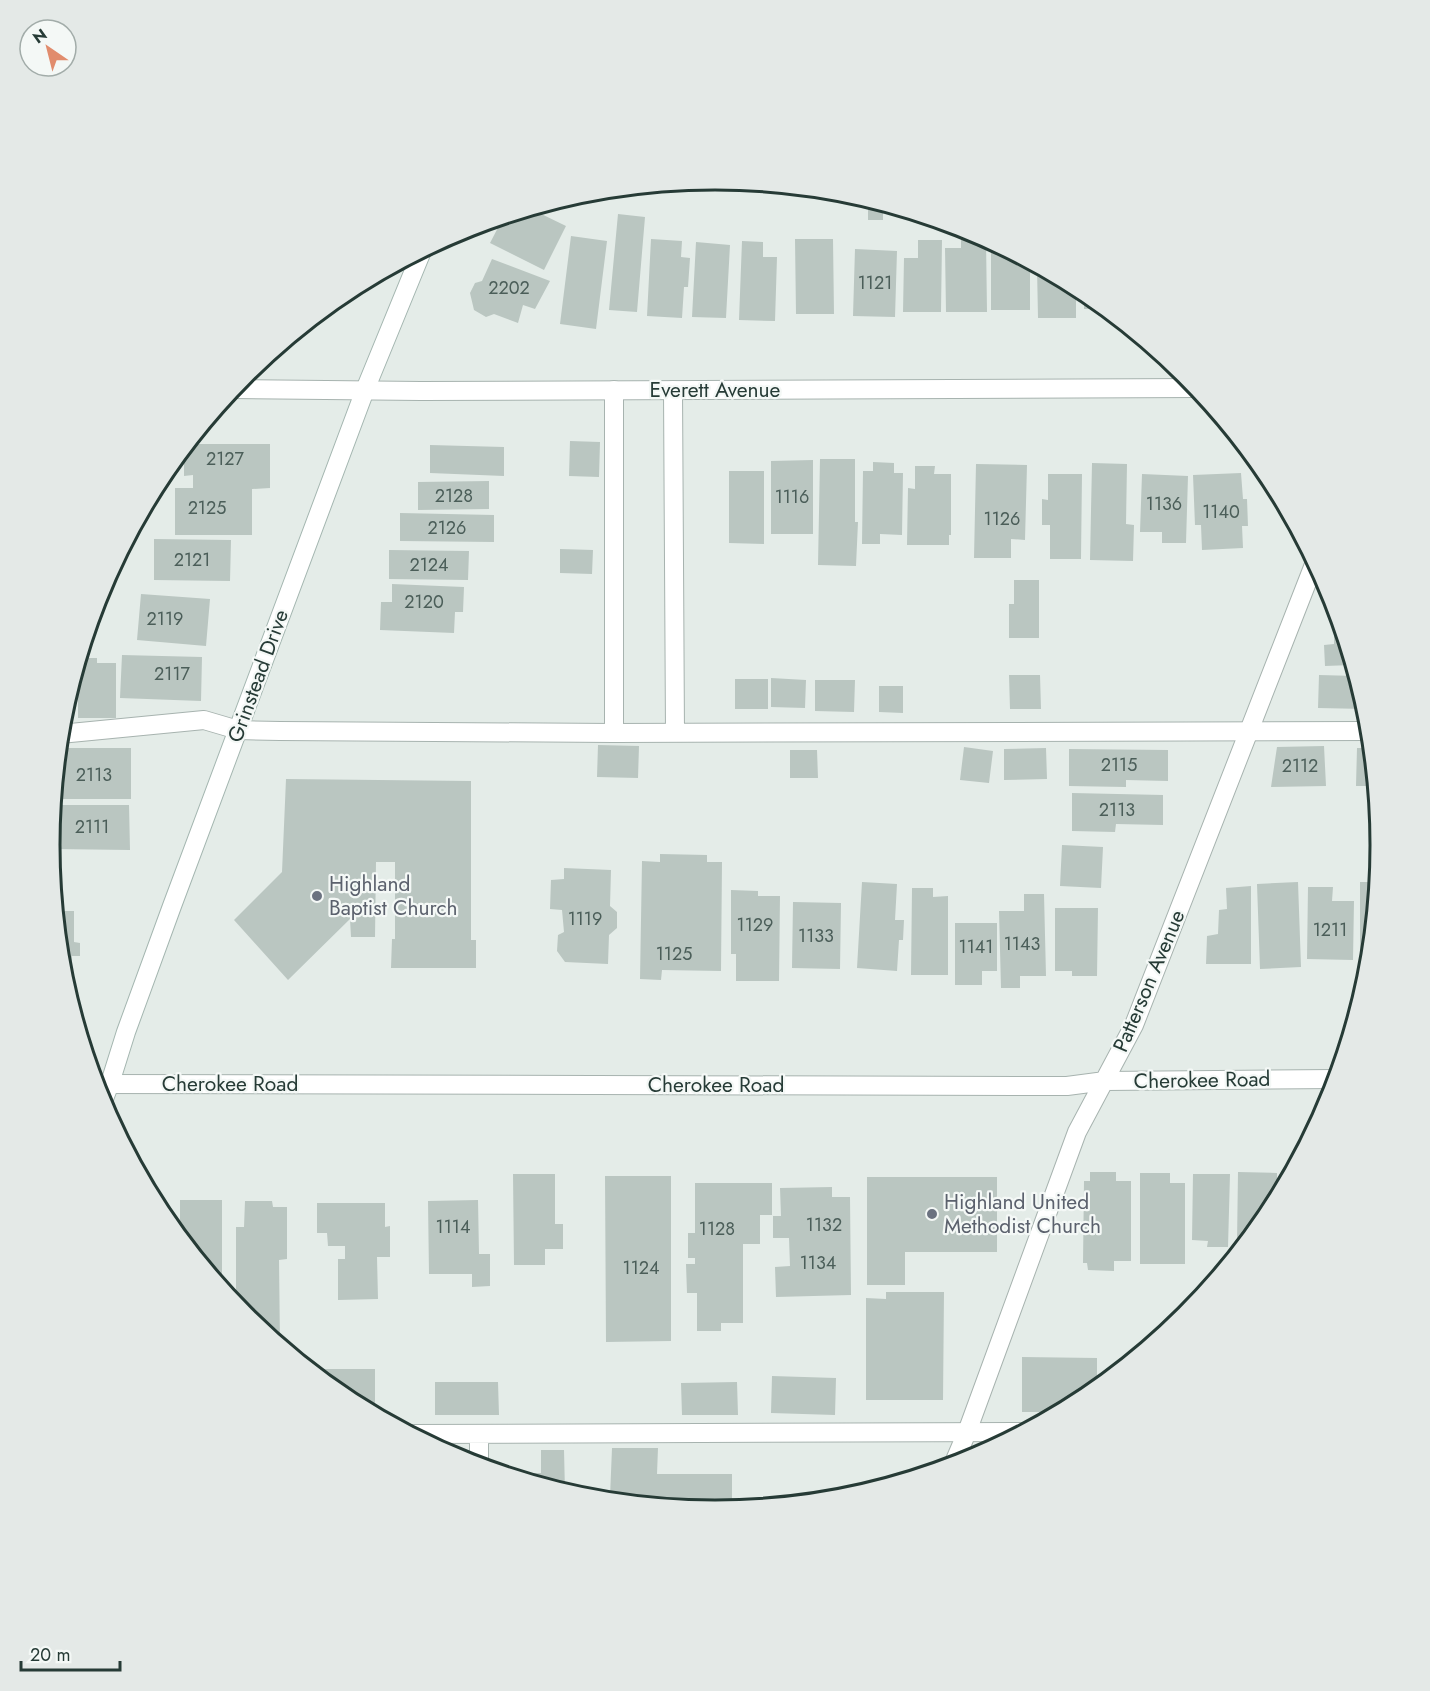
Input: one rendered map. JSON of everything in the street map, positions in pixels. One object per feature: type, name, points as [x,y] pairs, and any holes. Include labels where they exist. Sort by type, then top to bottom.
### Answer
[{"type":"street","name":"Grinstead Drive","points":[[104,1081],[126,1032],[365,390],[417,262]]},
{"type":"street","name":"Everett Avenue","points":[[246,389],[1183,388]]},
{"type":"street","points":[[614,390],[614,733]]},
{"type":"street","points":[[673,390],[675,733]]},
{"type":"street","name":"Patterson Avenue","points":[[958,1454],[1077,1132],[1134,1025],[1310,574]]},
{"type":"street","points":[[70,734],[204,720],[238,730],[614,733],[1359,731]]},
{"type":"street","name":"Cherokee Road","points":[[106,1084],[1067,1086],[1105,1082],[1326,1079]]},
{"type":"street","points":[[427,1434],[1007,1432]]},
{"type":"street","points":[[479,1434],[479,1457]]},
{"type":"building","points":[[868,209],[883,213],[883,220],[868,220]]},
{"type":"building","points":[[541,214],[566,226],[544,270],[490,243],[498,227]]},
{"type":"building","points":[[618,214],[645,217],[637,312],[609,310]]},
{"type":"building","points":[[571,236],[607,241],[596,329],[560,324]]},
{"type":"building","points":[[961,238],[986,249],[987,312],[946,312],[945,248],[961,248]]},
{"type":"building","points":[[651,239],[682,241],[681,257],[690,258],[688,287],[684,287],[682,318],[647,316]]},
{"type":"building","points":[[795,239],[833,239],[834,314],[796,314]]},
{"type":"building","points":[[918,240],[942,240],[941,312],[903,312],[904,258],[918,258]]},
{"type":"building","points":[[742,241],[763,242],[763,257],[777,257],[775,321],[739,320]]},
{"type":"building","points":[[696,242],[730,245],[726,318],[692,317]]},
{"type":"building","points":[[855,249],[897,251],[895,317],[853,316]]},
{"type":"building","points":[[991,252],[1030,271],[1030,310],[991,310]]},
{"type":"building","points":[[492,259],[550,281],[535,309],[523,305],[518,323],[494,314],[486,317],[474,310],[470,293],[475,283],[482,281]]},
{"type":"building","points":[[1037,275],[1076,299],[1076,318],[1038,318]]},
{"type":"building","points":[[570,441],[600,442],[599,477],[569,476]]},
{"type":"building","points":[[198,444],[270,444],[270,488],[252,489],[252,535],[175,535],[175,488],[193,488],[193,475],[184,476],[184,462]]},
{"type":"building","points":[[430,445],[504,447],[504,476],[430,473]]},
{"type":"building","points":[[820,459],[855,459],[855,522],[858,522],[856,566],[818,565]]},
{"type":"building","points":[[813,460],[813,534],[771,534],[771,461]]},
{"type":"building","points":[[873,462],[894,463],[894,473],[903,473],[902,535],[880,534],[880,544],[862,544],[863,471],[873,471]]},
{"type":"building","points":[[1092,463],[1127,464],[1126,524],[1134,525],[1133,561],[1090,560]]},
{"type":"building","points":[[976,464],[1027,465],[1025,540],[1011,539],[1011,558],[974,558]]},
{"type":"building","points":[[915,466],[935,466],[934,474],[951,474],[949,545],[907,545],[908,488],[915,489]]},
{"type":"building","points":[[729,471],[764,471],[764,544],[729,543]]},
{"type":"building","points":[[1241,473],[1243,499],[1247,499],[1248,526],[1242,526],[1243,548],[1202,550],[1201,525],[1195,525],[1193,475]]},
{"type":"building","points":[[1048,474],[1082,474],[1081,559],[1050,559],[1050,525],[1042,525],[1042,499],[1048,500]]},
{"type":"building","points":[[1142,474],[1188,476],[1186,543],[1162,543],[1162,532],[1140,532]]},
{"type":"building","points":[[489,481],[489,509],[418,510],[418,482]]},
{"type":"building","points":[[400,513],[494,515],[494,542],[400,541]]},
{"type":"building","points":[[154,539],[231,540],[230,581],[154,580]]},
{"type":"building","points":[[560,549],[593,550],[592,574],[560,573]]},
{"type":"building","points":[[389,550],[469,551],[468,580],[389,579]]},
{"type":"building","points":[[1014,580],[1039,580],[1039,638],[1009,638],[1009,604],[1014,604]]},
{"type":"building","points":[[392,584],[464,587],[463,612],[455,612],[454,633],[380,630],[381,602],[392,602]]},
{"type":"building","points":[[141,594],[210,599],[206,646],[137,640]]},
{"type":"building","points":[[1334,632],[1345,665],[1325,666],[1324,645],[1334,644]]},
{"type":"building","points":[[122,655],[202,657],[201,701],[120,698]]},
{"type":"building","points":[[88,658],[97,658],[97,663],[116,663],[116,718],[78,718],[78,695]]},
{"type":"building","points":[[1009,675],[1040,675],[1041,709],[1010,709]]},
{"type":"building","points":[[1319,675],[1348,676],[1355,709],[1318,708]]},
{"type":"building","points":[[771,678],[806,680],[805,708],[771,707]]},
{"type":"building","points":[[735,679],[768,679],[768,709],[735,709]]},
{"type":"building","points":[[815,680],[855,680],[854,712],[815,711]]},
{"type":"building","points":[[879,686],[903,686],[903,713],[879,712]]},
{"type":"building","points":[[598,745],[639,746],[638,778],[597,777]]},
{"type":"building","points":[[1324,746],[1326,786],[1271,787],[1277,747]]},
{"type":"building","points":[[964,747],[993,751],[989,783],[960,780]]},
{"type":"building","points":[[68,748],[131,748],[131,799],[63,799]]},
{"type":"building","points":[[1046,748],[1047,779],[1004,780],[1004,749]]},
{"type":"building","points":[[1357,748],[1362,748],[1367,786],[1356,786]]},
{"type":"building","points":[[1069,749],[1168,750],[1168,781],[1126,780],[1126,787],[1069,786]]},
{"type":"building","points":[[790,750],[817,750],[818,778],[790,778]]},
{"type":"building","name":"Highland Baptist Church","points":[[286,779],[471,781],[471,940],[476,940],[476,968],[391,968],[392,939],[395,939],[395,862],[376,862],[375,937],[351,937],[350,919],[288,980],[234,920],[282,872]]},
{"type":"building","points":[[1072,793],[1163,795],[1163,825],[1116,824],[1115,832],[1072,831]]},
{"type":"building","points":[[61,805],[129,805],[130,850],[60,849]]},
{"type":"building","points":[[1062,845],[1103,847],[1101,888],[1060,886]]},
{"type":"building","points":[[660,854],[707,855],[707,862],[722,862],[721,971],[662,970],[661,980],[640,979],[642,861],[660,862]]},
{"type":"building","points":[[564,868],[611,870],[610,906],[617,912],[617,928],[609,935],[608,964],[565,962],[557,951],[558,935],[564,932],[562,910],[550,909],[551,880],[564,879]]},
{"type":"building","points":[[862,882],[897,884],[895,920],[904,920],[903,940],[899,940],[897,971],[857,968]]},
{"type":"building","points":[[1298,882],[1301,967],[1260,969],[1257,884]]},
{"type":"building","points":[[1360,882],[1369,882],[1364,931],[1360,955]]},
{"type":"building","points":[[1251,886],[1251,964],[1206,964],[1207,936],[1218,934],[1219,910],[1227,909],[1226,888]]},
{"type":"building","points":[[1308,887],[1333,887],[1332,901],[1354,901],[1353,960],[1307,959]]},
{"type":"building","points":[[912,888],[933,888],[933,897],[948,896],[948,975],[911,975]]},
{"type":"building","points":[[731,890],[758,891],[758,896],[780,896],[779,981],[736,981],[736,954],[731,954]]},
{"type":"building","points":[[62,894],[64,911],[74,911],[74,942],[80,943],[80,956],[72,956],[72,964],[66,931]]},
{"type":"building","points":[[1024,894],[1044,894],[1046,976],[1020,976],[1020,988],[1001,988],[999,911],[1024,911]]},
{"type":"building","points":[[793,902],[841,903],[840,969],[792,968]]},
{"type":"building","points":[[1055,908],[1098,908],[1097,976],[1072,976],[1072,971],[1055,971]]},
{"type":"building","points":[[955,923],[997,923],[997,971],[982,971],[982,985],[955,985]]},
{"type":"building","points":[[1090,1172],[1116,1172],[1116,1181],[1131,1181],[1131,1261],[1114,1261],[1114,1271],[1088,1270],[1087,1263],[1083,1263],[1084,1181],[1090,1181]]},
{"type":"building","points":[[1238,1172],[1277,1173],[1277,1181],[1237,1241]]},
{"type":"building","points":[[1140,1173],[1170,1173],[1170,1183],[1185,1183],[1185,1264],[1140,1264]]},
{"type":"building","points":[[513,1174],[555,1174],[555,1224],[563,1224],[563,1249],[545,1249],[545,1265],[514,1265]]},
{"type":"building","points":[[1193,1174],[1230,1174],[1228,1247],[1207,1247],[1208,1241],[1192,1240]]},
{"type":"building","points":[[605,1176],[671,1176],[671,1341],[606,1342]]},
{"type":"building","name":"Highland United Methodist Church","points":[[867,1177],[997,1177],[997,1252],[905,1252],[905,1285],[867,1285]]},
{"type":"building","points":[[695,1183],[772,1183],[772,1215],[760,1215],[760,1244],[743,1244],[743,1323],[721,1323],[721,1331],[697,1331],[697,1293],[687,1293],[686,1264],[695,1264],[695,1258],[688,1258],[688,1233],[695,1233]]},
{"type":"building","points":[[832,1187],[832,1197],[850,1197],[851,1295],[776,1297],[775,1267],[790,1266],[789,1238],[773,1238],[773,1216],[781,1216],[780,1188]]},
{"type":"building","points":[[180,1200],[222,1200],[222,1276],[195,1244],[180,1223]]},
{"type":"building","points":[[478,1200],[479,1254],[490,1254],[490,1286],[472,1287],[472,1274],[429,1274],[428,1201]]},
{"type":"building","points":[[245,1201],[272,1201],[273,1207],[287,1207],[287,1259],[279,1260],[280,1335],[236,1291],[236,1227],[244,1227]]},
{"type":"building","points":[[317,1203],[385,1203],[385,1227],[390,1226],[390,1257],[377,1257],[378,1299],[338,1300],[338,1259],[345,1259],[345,1246],[328,1246],[327,1233],[317,1233]]},
{"type":"building","points":[[886,1292],[944,1292],[943,1400],[866,1400],[866,1298],[886,1299]]},
{"type":"building","points":[[1022,1357],[1097,1358],[1097,1375],[1100,1375],[1044,1412],[1022,1412]]},
{"type":"building","points":[[322,1369],[375,1369],[375,1405]]},
{"type":"building","points":[[772,1376],[836,1378],[835,1415],[771,1413]]},
{"type":"building","points":[[435,1382],[498,1382],[499,1415],[435,1415]]},
{"type":"building","points":[[737,1382],[738,1415],[682,1415],[681,1383]]},
{"type":"building","points":[[612,1448],[658,1448],[657,1474],[732,1474],[732,1500],[672,1499],[610,1492]]},
{"type":"building","points":[[541,1450],[564,1450],[565,1483],[528,1473],[541,1473]]},
{"type":"place","name":"Highland Baptist Church","points":[[317,896]]},
{"type":"place","name":"Highland United Methodist Church","points":[[932,1214]]}]
